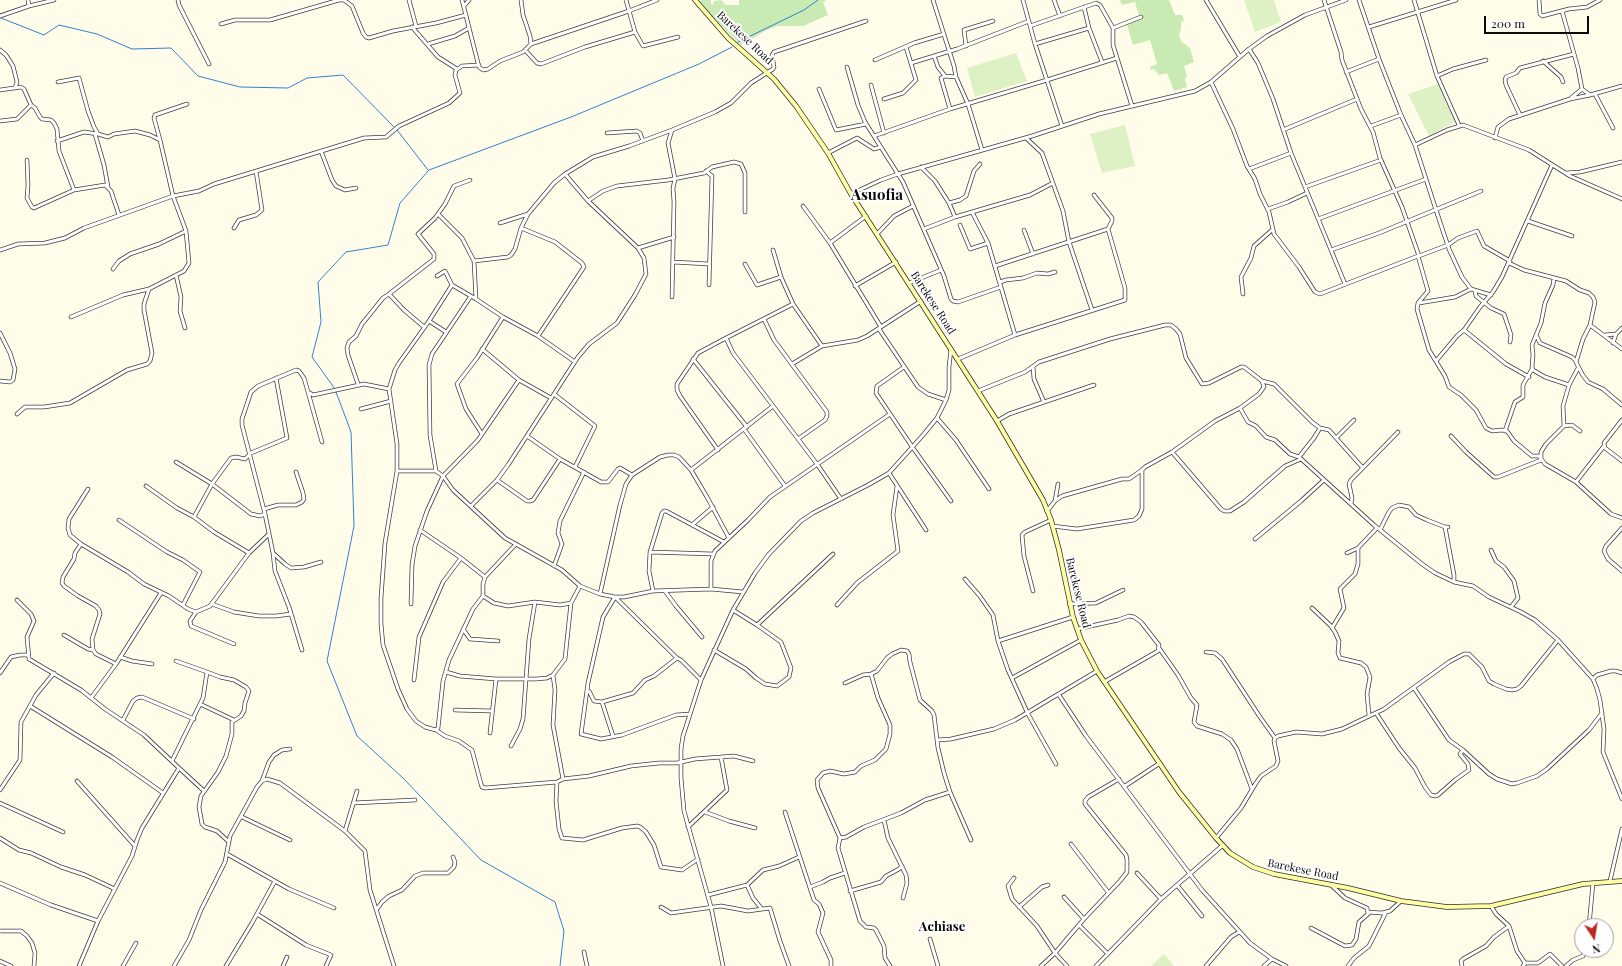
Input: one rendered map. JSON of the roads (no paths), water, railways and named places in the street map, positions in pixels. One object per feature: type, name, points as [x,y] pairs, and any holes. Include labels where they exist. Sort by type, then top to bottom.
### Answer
[{"type":"main road","name":"Barekese Road","points":[[695,0],[728,38],[768,73],[790,97],[828,153],[851,194],[997,421],[1043,500],[1051,520],[1073,617],[1081,640],[1097,671],[1179,792],[1223,845],[1238,859],[1262,871],[1401,901],[1447,908],[1491,906],[1593,883],[1622,881]]},
{"type":"street","points":[[28,0],[29,6]]},
{"type":"street","points":[[0,16],[29,6],[54,0]]},
{"type":"street","points":[[178,0],[179,5],[209,64]]},
{"type":"street","points":[[221,24],[235,20],[270,20],[339,0],[348,1],[352,6],[366,37],[375,37],[393,30],[436,23],[466,15]]},
{"type":"street","points":[[409,0],[414,26],[438,57],[457,68]]},
{"type":"street","points":[[462,0],[481,69],[488,69],[500,61],[525,50],[531,44],[657,0]]},
{"type":"street","points":[[464,6],[469,0]]},
{"type":"street","points":[[521,0],[523,15],[531,44]]},
{"type":"street","points":[[626,0],[635,32],[643,46],[678,37]]},
{"type":"street","points":[[933,0],[956,77],[968,104],[982,150]]},
{"type":"street","points":[[1023,0],[1035,44],[1062,126]]},
{"type":"street","points":[[1054,0],[1060,16]]},
{"type":"street","points":[[1206,0],[1240,56]]},
{"type":"street","points":[[1324,0],[1346,72],[1357,100],[1371,126],[1381,160],[1408,222],[1428,291],[1418,303],[1417,309],[1427,344],[1432,356],[1445,376],[1449,387],[1461,395],[1476,410],[1484,427],[1492,431],[1508,432],[1514,441],[1532,456],[1539,456],[1541,460],[1576,482],[1611,514],[1622,518]]},
{"type":"street","points":[[851,194],[881,180],[921,167],[1026,138],[1099,114],[1195,91],[1211,82],[1240,56],[1267,36],[1305,15],[1346,0]]},
{"type":"street","points":[[1360,0],[1379,59],[1400,115],[1415,145],[1448,245],[1462,277],[1471,289],[1490,295]]},
{"type":"street","points":[[1414,0],[1438,76],[1459,125]]},
{"type":"street","points":[[1368,27],[1456,0]]},
{"type":"street","points":[[1538,0],[1540,14],[1542,16],[1569,9],[1587,7],[1600,0]]},
{"type":"street","points":[[1030,26],[1084,7],[1098,4],[1113,28],[1112,45],[1132,106]]},
{"type":"street","points":[[1084,7],[1089,28],[1102,62]]},
{"type":"street","points":[[1562,11],[1582,89],[1590,95]]},
{"type":"street","points":[[1113,28],[1141,16]]},
{"type":"street","points":[[474,261],[508,257],[511,255],[528,214],[554,183],[565,174],[593,157],[672,130],[715,112],[731,103],[751,83],[768,73],[774,67],[772,55],[774,52],[866,21]]},
{"type":"street","points":[[966,46],[964,30],[993,21]]},
{"type":"street","points":[[911,63],[966,46],[1029,21]]},
{"type":"street","points":[[428,44],[455,36],[469,28]]},
{"type":"street","points":[[1035,44],[1089,28]]},
{"type":"street","points":[[525,50],[537,63],[541,64],[585,47],[635,32]]},
{"type":"street","points":[[875,60],[906,47],[944,34]]},
{"type":"street","points":[[884,99],[903,93],[916,78],[906,47]]},
{"type":"street","points":[[1249,49],[1258,63],[1273,99],[1291,153],[1346,284]]},
{"type":"street","points":[[0,50],[10,60],[13,66],[17,82],[15,88]]},
{"type":"street","points":[[1520,115],[1506,85],[1506,78],[1509,75],[1516,73],[1520,68],[1574,54]]},
{"type":"street","points":[[934,56],[938,67],[945,76],[956,77]]},
{"type":"street","points":[[874,136],[950,109],[1117,58]]},
{"type":"street","points":[[1346,72],[1379,59]]},
{"type":"street","points":[[1438,76],[1453,69],[1486,60]]},
{"type":"street","points":[[1543,61],[1561,77],[1563,82]]},
{"type":"street","points":[[457,68],[479,64]]},
{"type":"street","points":[[847,67],[858,105],[866,124],[898,174],[914,206],[941,270],[952,301],[958,302],[1001,287]]},
{"type":"street","points":[[0,250],[18,244],[45,243],[65,238],[84,228],[106,222],[119,215],[173,196],[199,191],[214,184],[364,138],[386,136],[399,126],[449,103],[459,94],[455,75],[457,68]]},
{"type":"street","points":[[945,76],[941,79],[950,109]]},
{"type":"street","points":[[58,82],[79,78],[88,111],[97,134],[108,187],[119,215]]},
{"type":"street","points":[[1211,82],[1268,209],[1271,217],[1272,230],[1276,238],[1318,294],[1448,245],[1458,238],[1477,231],[1484,246],[1509,262],[1524,270],[1566,281],[1593,297],[1595,302],[1590,326],[1583,339],[1576,361]]},
{"type":"street","points":[[871,85],[884,133]]},
{"type":"street","points":[[1495,138],[1500,126],[1520,115],[1570,99],[1595,94],[1622,86]]},
{"type":"street","points":[[0,90],[21,87],[24,89],[31,105],[35,108],[41,118],[51,120],[54,123],[57,129],[58,141],[64,165],[74,190]]},
{"type":"street","points":[[820,89],[836,130],[866,124]]},
{"type":"street","points":[[1570,99],[1582,89]]},
{"type":"street","points":[[1595,94],[1613,128]]},
{"type":"street","points":[[1283,130],[1357,100]]},
{"type":"street","points":[[71,317],[123,294],[149,289],[187,268],[189,263],[186,231],[173,196],[154,118],[155,115],[187,104]]},
{"type":"street","points":[[0,121],[17,119],[31,105]]},
{"type":"street","points":[[1371,126],[1400,115]]},
{"type":"street","points":[[1415,145],[1459,125],[1463,125],[1529,150],[1566,173],[1622,199]]},
{"type":"street","points":[[672,130],[668,143],[675,179],[673,188],[674,237],[672,297]]},
{"type":"street","points":[[58,141],[84,132],[108,137],[114,134],[135,131],[150,135],[160,140]]},
{"type":"street","points":[[607,133],[637,131],[640,133],[643,141]]},
{"type":"street","points":[[828,153],[857,138],[874,149],[880,147]]},
{"type":"street","points":[[1026,138],[1042,153],[1063,211],[1069,242],[1092,310]]},
{"type":"street","points":[[321,151],[332,180],[336,186],[345,190],[356,188]]},
{"type":"street","points":[[1249,169],[1291,153]]},
{"type":"street","points":[[27,160],[27,198],[32,207],[49,202],[74,190],[98,185],[105,185],[108,187]]},
{"type":"street","points":[[1305,187],[1381,160]]},
{"type":"street","points":[[588,201],[603,191],[617,186],[675,179],[704,173],[712,167],[734,162],[741,164],[745,176],[745,212]]},
{"type":"street","points":[[1566,173],[1580,172],[1622,162]]},
{"type":"street","points":[[950,203],[960,200],[966,196],[974,171],[980,164]]},
{"type":"street","points":[[1436,361],[1464,330],[1490,295],[1509,262],[1552,165]]},
{"type":"street","points":[[921,167],[935,181],[950,203],[956,217]]},
{"type":"street","points":[[234,228],[239,220],[256,215],[262,210],[256,171]]},
{"type":"street","points":[[706,171],[712,176],[709,285]]},
{"type":"street","points":[[471,506],[497,480],[575,362],[589,344],[617,323],[635,295],[646,274],[644,258],[638,248],[588,201],[565,174]]},
{"type":"street","points":[[1318,219],[1426,179]]},
{"type":"street","points":[[358,384],[349,360],[348,345],[383,298],[434,259],[434,254],[418,234],[438,214],[449,198],[454,186],[470,180]]},
{"type":"street","points":[[924,229],[956,217],[1030,194],[1053,182]]},
{"type":"street","points":[[1331,250],[1408,222],[1481,191]]},
{"type":"street","points":[[1268,209],[1307,193]]},
{"type":"street","points":[[958,359],[1015,335],[1125,300],[1126,296],[1108,229],[1112,218],[1094,195]]},
{"type":"street","points":[[803,206],[830,243],[904,367],[923,391],[946,400]]},
{"type":"street","points":[[877,234],[894,216],[914,206]]},
{"type":"street","points":[[972,212],[988,244],[1015,335]]},
{"type":"street","points":[[438,214],[462,238],[474,261],[476,299]]},
{"type":"street","points":[[500,223],[528,214]]},
{"type":"street","points":[[830,243],[866,216]]},
{"type":"street","points":[[1528,221],[1572,236]]},
{"type":"street","points":[[960,225],[970,249],[988,244]]},
{"type":"street","points":[[521,228],[554,242],[584,266],[538,336]]},
{"type":"street","points":[[995,266],[1108,229]]},
{"type":"street","points":[[1024,230],[1033,254]]},
{"type":"street","points":[[1243,294],[1241,277],[1251,258],[1254,246],[1272,230]]},
{"type":"street","points":[[113,268],[119,261],[130,254],[159,244],[186,231]]},
{"type":"street","points":[[638,248],[674,237]]},
{"type":"street","points":[[773,250],[781,277],[793,304],[822,346]]},
{"type":"street","points":[[673,262],[709,264]]},
{"type":"street","points":[[855,286],[896,262]]},
{"type":"street","points":[[745,264],[757,285],[781,277]]},
{"type":"street","points":[[909,283],[941,270]]},
{"type":"street","points":[[437,276],[445,271],[452,285],[503,317],[538,336],[575,362]]},
{"type":"street","points":[[1000,282],[1023,278],[1037,273],[1048,274],[1055,272]]},
{"type":"street","points":[[176,275],[181,297],[180,310],[185,328]]},
{"type":"street","points":[[1505,431],[1515,402],[1523,398],[1523,387],[1532,368],[1532,345],[1541,323],[1545,303],[1554,285],[1554,278]]},
{"type":"street","points":[[452,285],[395,370],[389,389],[397,444],[397,471],[382,569],[381,624],[384,645],[395,683],[407,709],[416,721],[425,727],[436,730],[445,736],[463,743],[472,750],[482,787],[557,782],[563,779],[606,773],[645,764],[734,756],[753,761]]},
{"type":"street","points":[[17,414],[25,407],[44,407],[70,403],[128,370],[147,364],[150,361],[152,353],[144,310],[144,304],[149,289]]},
{"type":"street","points":[[1418,303],[1455,297],[1471,289]]},
{"type":"street","points":[[1475,291],[1476,296],[1484,303],[1504,314],[1511,336],[1510,342]]},
{"type":"street","points":[[389,294],[404,310],[424,327]]},
{"type":"street","points":[[436,471],[430,435],[429,365],[432,354],[471,296]]},
{"type":"street","points":[[792,364],[822,346],[858,340],[880,328],[921,301]]},
{"type":"street","points":[[718,450],[677,390],[677,384],[680,378],[698,353],[793,304]]},
{"type":"street","points":[[482,434],[466,409],[457,384],[503,317]]},
{"type":"street","points":[[764,319],[774,340],[824,408],[827,416],[825,420],[798,439]]},
{"type":"street","points":[[429,321],[446,332]]},
{"type":"street","points":[[978,391],[1033,367],[1039,362],[1110,339],[1164,325],[1171,325],[1176,328],[1180,334],[1186,358],[1202,384],[1209,383],[1241,367],[1246,368],[1262,381],[1274,384],[1312,422],[1320,428],[1329,430],[1362,468]]},
{"type":"street","points":[[1590,326],[1605,335],[1622,349]]},
{"type":"street","points":[[1613,343],[1616,334],[1622,328]]},
{"type":"street","points":[[1464,330],[1506,364],[1529,377]]},
{"type":"street","points":[[0,333],[10,353],[15,369],[13,380],[10,382],[0,381]]},
{"type":"street","points":[[1536,334],[1540,343],[1572,356],[1588,382],[1602,389],[1622,405]]},
{"type":"street","points":[[1605,335],[1616,334]]},
{"type":"street","points":[[726,338],[733,353],[818,464],[841,499]]},
{"type":"street","points":[[482,349],[519,380],[551,398]]},
{"type":"street","points":[[723,966],[708,894],[688,827],[682,799],[680,762],[684,736],[701,680],[733,610],[743,592],[769,554],[801,521],[813,513],[889,473],[913,448],[937,418],[946,400],[951,349]]},
{"type":"street","points":[[694,359],[746,428],[785,486]]},
{"type":"street","points":[[904,367],[877,386],[875,390],[876,393],[951,501]]},
{"type":"street","points":[[1033,367],[1034,379],[1044,402]]},
{"type":"street","points":[[1532,368],[1545,377],[1569,385]]},
{"type":"street","points":[[1564,426],[1563,406],[1569,385],[1578,368]]},
{"type":"street","points":[[302,650],[291,614],[275,571],[264,509],[242,422],[253,389],[292,371],[299,371],[304,378],[322,442]]},
{"type":"street","points":[[194,517],[212,484],[231,458],[236,457],[244,460],[251,454],[287,438],[276,378]]},
{"type":"street","points":[[410,604],[412,565],[420,530],[443,476],[482,434],[519,380]]},
{"type":"street","points":[[1047,511],[1055,501],[1062,496],[1122,479],[1129,479],[1137,475],[1144,467],[1172,452],[1215,421],[1240,408],[1259,394],[1264,387],[1262,381]]},
{"type":"street","points":[[308,392],[313,395],[358,384],[369,384],[389,389]]},
{"type":"street","points":[[997,421],[1009,414],[1094,385]]},
{"type":"street","points":[[554,394],[594,426],[575,467]]},
{"type":"street","points":[[361,409],[391,401]]},
{"type":"street","points":[[691,470],[773,406]]},
{"type":"street","points":[[1240,408],[1248,422],[1256,426],[1266,437],[1275,440],[1290,454],[1300,458],[1379,529],[1422,564],[1435,573],[1454,582],[1473,586],[1489,597],[1536,620],[1558,640],[1592,679],[1600,700],[1602,712],[1604,729],[1603,752],[1622,799]]},
{"type":"street","points":[[711,589],[711,561],[713,554],[724,542],[770,498],[785,486],[890,414]]},
{"type":"street","points":[[937,418],[956,440],[989,489]]},
{"type":"street","points":[[1336,438],[1354,420]]},
{"type":"street","points":[[1576,482],[1622,420]]},
{"type":"street","points":[[1541,460],[1541,452],[1546,444],[1564,426],[1572,425],[1580,431]]},
{"type":"street","points":[[1172,452],[1221,509],[1224,511],[1230,511],[1244,502],[1285,466],[1300,458],[1320,428]]},
{"type":"street","points":[[1351,504],[1352,498],[1349,484],[1350,480],[1398,432]]},
{"type":"street","points":[[526,436],[560,459],[601,482],[608,482],[620,468],[632,475]]},
{"type":"street","points":[[1451,436],[1466,452],[1494,477],[1503,476],[1541,460]]},
{"type":"street","points":[[1604,446],[1622,461]]},
{"type":"street","points":[[600,594],[626,484],[632,475],[660,457],[668,455],[679,457],[691,470],[729,538]]},
{"type":"street","points":[[497,480],[523,498],[530,501],[533,500],[560,459]]},
{"type":"street","points":[[176,462],[212,484],[251,514],[260,516],[265,514]]},
{"type":"street","points":[[1052,526],[1077,529],[1134,520],[1142,509],[1142,470]]},
{"type":"street","points":[[397,471],[436,471],[443,476],[453,490],[499,533],[562,570],[580,586],[600,594],[615,597],[633,596],[653,591],[711,589],[743,592]]},
{"type":"street","points":[[264,509],[278,505],[296,505],[302,502],[304,499],[304,493],[296,472]]},
{"type":"street","points":[[554,566],[562,544],[558,533],[560,521],[584,472]]},
{"type":"street","points":[[889,473],[926,530]]},
{"type":"street","points":[[1255,539],[1302,501],[1324,480]]},
{"type":"street","points":[[1055,501],[1058,484]]},
{"type":"street","points":[[146,486],[177,508],[194,517],[214,532],[248,553]]},
{"type":"street","points":[[837,605],[857,583],[898,551],[893,516],[897,486]]},
{"type":"street","points":[[88,489],[72,513],[68,523],[68,532],[70,535],[81,544],[144,584],[196,612]]},
{"type":"street","points":[[1348,553],[1358,548],[1379,529],[1392,508],[1399,505],[1409,507],[1416,515],[1446,527],[1454,582]]},
{"type":"street","points":[[692,525],[713,507]]},
{"type":"street","points":[[653,591],[649,571],[650,552],[662,512],[666,511],[724,542]]},
{"type":"street","points":[[119,520],[200,572],[183,605]]},
{"type":"street","points":[[1033,591],[1024,556],[1022,535],[1024,532],[1051,520]]},
{"type":"street","points":[[1622,528],[1606,546],[1604,551],[1608,559],[1622,571]]},
{"type":"street","points":[[420,530],[461,558],[485,577]]},
{"type":"street","points":[[234,644],[191,626],[190,620],[196,612],[212,604],[248,553],[269,534]]},
{"type":"street","points":[[81,544],[63,577],[62,583],[78,596],[96,606],[100,612],[92,638],[93,650]]},
{"type":"street","points":[[436,730],[438,728],[443,681],[449,660],[473,609],[483,596],[485,577],[516,544]]},
{"type":"street","points":[[1332,628],[1344,608],[1340,589],[1355,574],[1358,564],[1358,548]]},
{"type":"street","points":[[1491,550],[1497,563],[1504,567],[1514,581],[1518,598],[1511,607]]},
{"type":"street","points":[[650,552],[713,554]]},
{"type":"street","points":[[273,553],[291,568],[304,567],[321,562]]},
{"type":"street","points":[[757,625],[833,554]]},
{"type":"street","points":[[414,680],[421,632],[443,582],[461,558]]},
{"type":"street","points":[[965,580],[980,595],[993,615],[1004,661],[1028,714],[1056,764]]},
{"type":"street","points":[[446,672],[460,676],[496,679],[547,678],[553,675],[565,659],[571,603],[580,586]]},
{"type":"street","points":[[1070,604],[1096,603],[1123,590]]},
{"type":"street","points":[[665,591],[702,637]]},
{"type":"street","points":[[91,698],[116,664],[161,593]]},
{"type":"street","points":[[483,596],[494,603],[508,606],[535,602],[560,605],[571,603]]},
{"type":"street","points":[[615,597],[701,680]]},
{"type":"street","points":[[615,597],[603,617],[588,689],[580,732],[581,734],[601,739],[622,735],[676,716],[690,714]]},
{"type":"street","points":[[17,600],[31,614],[34,621],[28,634],[28,655],[31,661],[54,673],[144,735],[204,791]]},
{"type":"street","points":[[511,746],[520,729],[523,719],[529,639],[535,602]]},
{"type":"street","points":[[212,604],[234,612],[259,616],[291,614]]},
{"type":"street","points":[[1312,608],[1332,628],[1338,641],[1338,652],[1340,658],[1361,663],[1366,667],[1370,677],[1367,698],[1369,715]]},
{"type":"street","points":[[714,650],[746,669],[765,684],[777,686],[789,677],[791,668],[783,645],[757,625],[733,610]]},
{"type":"street","points":[[1077,629],[1118,620],[1129,616],[1134,617],[1141,622],[1153,636],[1159,648],[1197,705],[1194,722],[1197,726],[1203,729],[1222,734],[1231,740],[1237,749],[1252,790]]},
{"type":"street","points":[[998,641],[1073,617]]},
{"type":"street","points":[[463,629],[470,639],[498,641]]},
{"type":"street","points":[[64,634],[88,649],[93,650],[96,654],[116,664]]},
{"type":"street","points":[[1012,678],[1081,640]]},
{"type":"street","points":[[1275,738],[1296,732],[1322,734],[1342,729],[1384,709],[1449,662],[1464,654],[1469,654],[1482,667],[1489,680],[1506,689],[1512,690],[1521,686],[1558,640]]},
{"type":"street","points":[[1104,682],[1141,661],[1159,648]]},
{"type":"street","points":[[845,683],[877,671],[892,654],[901,650],[907,651],[920,700],[932,711],[934,715],[938,748],[944,773],[950,792],[970,840]]},
{"type":"street","points":[[1206,652],[1215,653],[1222,659],[1275,738],[1274,741],[1278,761],[1276,766],[1261,776],[1241,808],[1216,838]]},
{"type":"street","points":[[0,673],[12,657],[28,655]]},
{"type":"street","points":[[120,656],[132,661],[152,664]]},
{"type":"street","points":[[588,689],[594,701],[602,702],[633,693],[645,680],[654,676],[677,658]]},
{"type":"street","points":[[176,660],[220,677],[234,680],[249,689],[244,711],[241,716],[232,722],[232,734],[226,756],[218,772],[201,796],[199,807],[202,824],[205,827],[217,831],[228,842]]},
{"type":"street","points":[[938,740],[951,739],[994,728],[1028,714],[1097,671]]},
{"type":"street","points":[[1592,679],[1597,675],[1611,671],[1622,673]]},
{"type":"street","points":[[172,761],[194,719],[205,692],[207,672]]},
{"type":"street","points":[[0,790],[5,781],[19,764],[21,722],[41,688],[54,673]]},
{"type":"street","points":[[871,674],[878,698],[890,725],[890,734],[886,749],[875,760],[861,766],[855,772],[844,774],[830,771],[823,774],[817,780],[818,788],[840,838],[838,848],[860,921],[866,927],[874,928],[876,930],[884,946],[886,958],[890,966]]},
{"type":"street","points":[[553,675],[555,690],[553,725],[563,779]]},
{"type":"street","points":[[490,733],[496,679]]},
{"type":"street","points":[[1414,688],[1449,740],[1463,750],[1489,774],[1512,784],[1537,776],[1547,769],[1589,730],[1602,712]]},
{"type":"street","points":[[1059,695],[1078,724],[1202,890],[1253,946],[1272,959],[1286,966]]},
{"type":"street","points":[[122,720],[133,701],[142,697],[194,719]]},
{"type":"street","points":[[602,702],[612,736]]},
{"type":"street","points":[[200,704],[234,720]]},
{"type":"street","points":[[30,706],[112,757],[163,793]]},
{"type":"street","points":[[455,710],[492,711]]},
{"type":"street","points":[[1376,713],[1399,748],[1415,768],[1425,787],[1432,795],[1438,795],[1469,770],[1468,764],[1460,754],[1463,750]]},
{"type":"street","points":[[174,966],[189,940],[201,910],[225,862],[228,842],[256,787],[262,781],[269,762],[282,750],[290,749]]},
{"type":"street","points":[[688,827],[727,790],[721,757]]},
{"type":"street","points":[[1125,786],[1160,763]]},
{"type":"street","points":[[79,966],[98,921],[132,856],[142,828],[179,768]]},
{"type":"street","points":[[1041,966],[1055,953],[1127,872],[1126,855],[1085,804],[1088,797],[1119,779]]},
{"type":"street","points":[[262,781],[273,780],[280,783],[344,831],[365,851],[370,890],[394,966]]},
{"type":"street","points":[[77,782],[135,846]]},
{"type":"street","points":[[557,782],[556,801],[559,829],[562,838],[583,840],[622,828],[637,826],[646,832],[654,845],[661,867],[682,870],[698,859]]},
{"type":"street","points":[[1617,787],[1622,786]]},
{"type":"street","points":[[344,831],[357,791]]},
{"type":"street","points":[[840,838],[846,837],[864,828],[901,814],[925,800],[950,792]]},
{"type":"street","points":[[353,803],[415,800]]},
{"type":"street","points":[[0,803],[63,832]]},
{"type":"street","points":[[705,812],[729,821],[755,828]]},
{"type":"street","points":[[785,812],[814,900],[819,904],[823,913],[818,932],[831,960],[831,966]]},
{"type":"street","points":[[242,817],[290,840]]},
{"type":"street","points":[[884,820],[888,838],[906,875],[907,883],[903,898]]},
{"type":"street","points":[[1610,881],[1622,829]]},
{"type":"street","points":[[0,838],[14,848],[86,875],[115,889]]},
{"type":"street","points":[[1071,844],[1108,892]]},
{"type":"street","points":[[1096,966],[1161,899],[1223,845]]},
{"type":"street","points":[[227,854],[289,889],[334,908]]},
{"type":"street","points":[[377,909],[389,896],[402,890],[415,876],[423,873],[448,873],[454,867],[455,862],[453,857]]},
{"type":"street","points":[[708,894],[747,885],[763,870],[779,866],[799,857]]},
{"type":"street","points":[[850,891],[876,884],[902,866]]},
{"type":"street","points":[[810,887],[845,872]]},
{"type":"street","points":[[1137,874],[1161,899]]},
{"type":"street","points":[[1014,878],[1008,886],[1009,893],[1019,908],[1037,926],[1055,953],[1068,966]]},
{"type":"street","points":[[226,966],[275,881]]},
{"type":"street","points":[[0,883],[56,907],[98,921]]},
{"type":"street","points":[[1590,918],[1593,883]]},
{"type":"street","points":[[747,885],[753,898],[761,908]]},
{"type":"street","points":[[1019,908],[1042,887],[1048,885]]},
{"type":"street","points":[[1176,885],[1202,916]]},
{"type":"street","points":[[1331,885],[1345,898],[1367,908],[1368,912]]},
{"type":"street","points":[[1064,897],[1084,919]]},
{"type":"street","points":[[1368,912],[1386,912],[1396,907],[1401,901]]},
{"type":"street","points":[[1491,906],[1496,914],[1509,926],[1517,951],[1524,964],[1538,963],[1550,954],[1562,966]]},
{"type":"street","points":[[661,907],[671,913],[711,907],[728,907],[752,911],[761,908],[771,909],[789,966]]},
{"type":"street","points":[[1311,928],[1345,946],[1349,946],[1352,945],[1356,939],[1360,922],[1368,914],[1368,912]]},
{"type":"street","points":[[1348,966],[1354,958],[1369,946],[1386,912]]},
{"type":"street","points":[[257,914],[306,944],[331,955],[326,966]]},
{"type":"street","points":[[1079,925],[1108,954]]},
{"type":"street","points":[[1462,966],[1461,961],[1463,958],[1486,946],[1494,937],[1509,926]]},
{"type":"street","points":[[1,931],[21,931],[28,936],[32,942],[34,966]]},
{"type":"street","points":[[1206,966],[1231,938],[1239,932]]},
{"type":"street","points":[[930,939],[938,966]]},
{"type":"street","points":[[123,966],[136,944]]},
{"type":"street","points":[[584,952],[587,966]]},
{"type":"street","points":[[283,966],[287,957]]},
{"type":"street","points":[[1566,966],[1578,958]]},
{"type":"street","points":[[1264,966],[1272,959]]},
{"type":"street","points":[[0,961],[11,966]]},
{"type":"waterway","points":[[738,42],[804,10],[818,0]]},
{"type":"waterway","points":[[1,18],[44,35],[59,25],[97,34],[132,49],[171,48],[198,76],[240,87],[288,88],[307,78],[343,75],[395,128]]},
{"type":"waterway","points":[[335,389],[312,357],[321,322],[318,282],[346,252],[388,245],[400,203],[429,170],[571,117],[699,64],[732,47]]},
{"type":"waterway","points":[[397,130],[428,170]]},
{"type":"waterway","points":[[336,392],[351,432],[354,526],[327,661],[357,736],[403,778],[481,860],[555,902],[564,931],[560,966]]},
{"type":"district","name":"Asuofia","points":[[877,195]]},
{"type":"district","name":"Achiase","points":[[942,927]]}]
